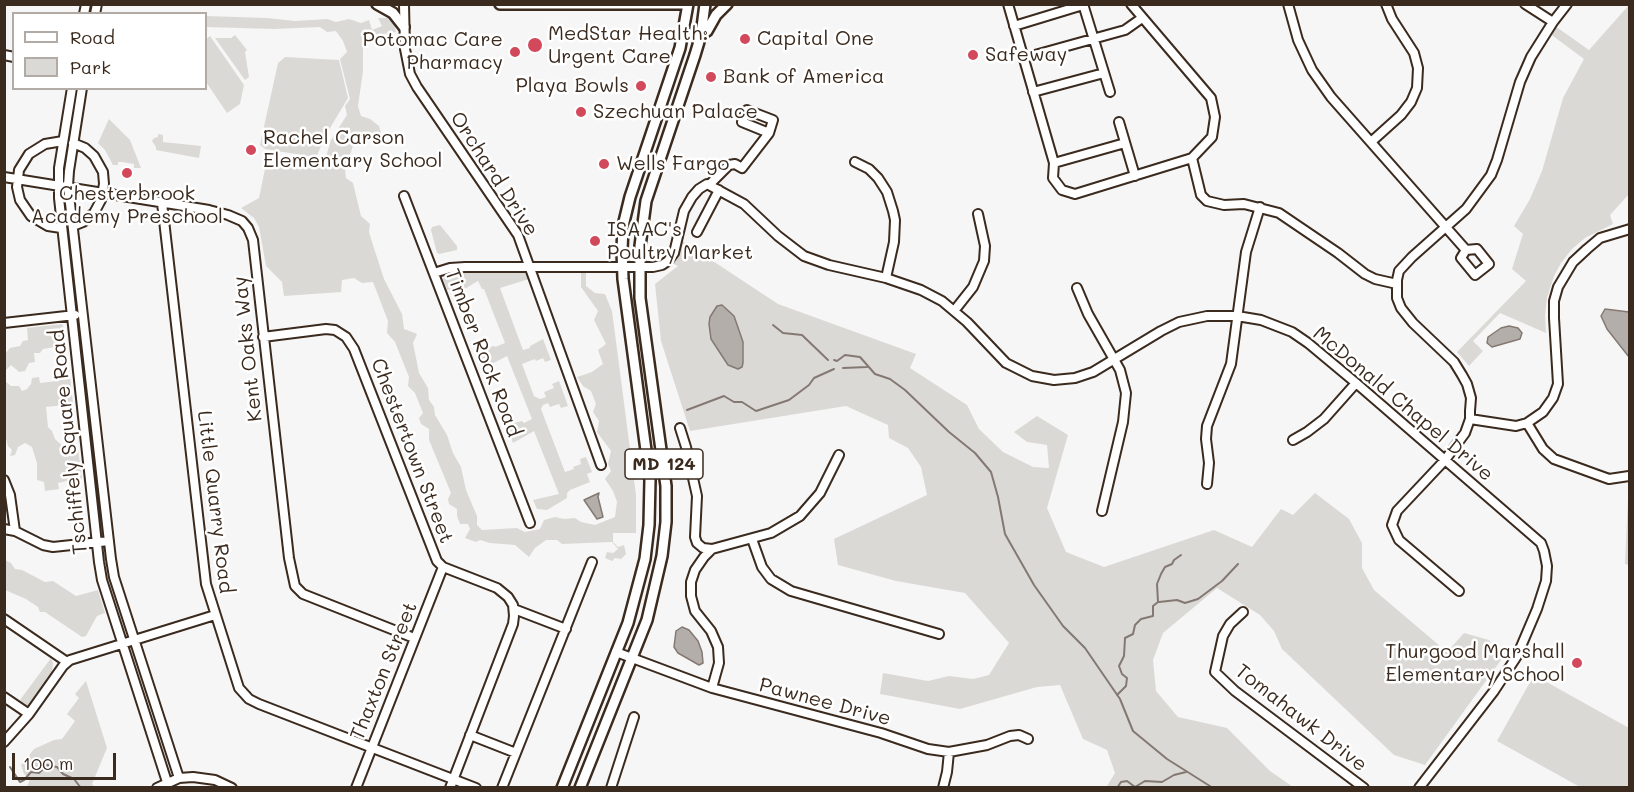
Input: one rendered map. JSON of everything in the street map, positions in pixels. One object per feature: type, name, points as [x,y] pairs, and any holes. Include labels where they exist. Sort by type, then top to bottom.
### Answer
[{"type":"main road","points":[[376,4],[393,13],[404,27]]},
{"type":"main road","points":[[500,4],[687,4]]},
{"type":"main road","name":"MD 124","points":[[562,788],[628,623],[643,567],[651,501],[648,459],[621,266],[623,226],[680,48],[687,4]]},
{"type":"main road","name":"MD 124","points":[[580,788],[647,620],[660,571],[666,500],[638,267],[646,201],[701,35],[705,4]]},
{"type":"main road","points":[[701,35],[707,31],[716,15],[727,4]]},
{"type":"main road","points":[[655,121],[664,147]]},
{"type":"street","name":"Orchard Drive","points":[[404,4],[406,61],[415,83],[513,227],[530,266],[601,465]]},
{"type":"street","points":[[1008,4],[1054,163],[1052,172],[1057,185],[1062,190],[1075,194],[1192,158],[1212,136],[1215,117],[1211,98],[1131,4]]},
{"type":"street","points":[[1288,4],[1298,40],[1312,70],[1331,97],[1466,250]]},
{"type":"street","points":[[1371,142],[1401,115],[1411,102],[1417,88],[1418,68],[1414,53],[1392,19],[1386,4]]},
{"type":"street","points":[[1525,4],[1553,22]]},
{"type":"street","points":[[1459,591],[1400,540],[1392,525],[1396,511],[1445,460],[1465,433],[1470,419],[1471,398],[1467,384],[1454,362],[1413,323],[1401,308],[1397,298],[1399,271],[1476,198],[1491,175],[1520,82],[1531,57],[1567,4]]},
{"type":"street","points":[[1014,26],[1083,5],[1110,92]]},
{"type":"street","points":[[1024,58],[1125,30],[1142,18]]},
{"type":"street","points":[[1033,92],[1104,73]]},
{"type":"street","name":"Tschiffely Square Road","points":[[72,90],[58,185],[102,580],[167,782]]},
{"type":"street","name":"Tschiffely Square Road","points":[[82,90],[68,186],[114,577],[178,778]]},
{"type":"street","points":[[1119,122],[1135,176]]},
{"type":"street","points":[[434,273],[458,267],[653,267],[668,261],[674,253],[684,211],[699,189],[709,185],[729,165],[735,164],[742,168],[769,133]]},
{"type":"street","points":[[61,228],[42,224],[26,211],[18,193],[18,178],[22,164],[34,150],[51,142],[63,141]]},
{"type":"street","points":[[73,226],[94,213],[104,192],[104,178],[98,161],[85,148],[74,143]]},
{"type":"street","points":[[1054,163],[1125,143]]},
{"type":"street","points":[[1192,158],[1201,195],[1207,201],[1224,205],[1244,204],[1279,213],[1365,274],[1397,284]]},
{"type":"street","points":[[855,162],[869,169],[878,178],[893,211],[894,242],[886,278]]},
{"type":"street","name":"Kent Oaks Way","points":[[4,177],[162,202],[228,215],[242,221],[253,240],[291,569],[295,586],[303,594],[414,638]]},
{"type":"street","name":"McDonald Chapel Drive","points":[[709,185],[744,204],[789,246],[804,256],[921,290],[954,311],[1006,363],[1032,376],[1054,380],[1075,378],[1094,372],[1179,322],[1207,316],[1237,316],[1261,320],[1292,332],[1356,383],[1541,543],[1547,566],[1546,581],[1537,609],[1517,656],[1494,691],[1419,788]]},
{"type":"street","points":[[697,232],[720,190]]},
{"type":"street","name":"Timber Rock Road","points":[[404,196],[530,523]]},
{"type":"street","name":"Little Quarry Road","points":[[162,202],[204,574],[215,615],[242,692],[249,699],[476,788]]},
{"type":"street","points":[[1207,484],[1209,463],[1207,426],[1231,364],[1246,252],[1260,207]]},
{"type":"street","points":[[954,311],[973,287],[984,261],[986,246],[978,214]]},
{"type":"street","points":[[1470,419],[1516,426],[1527,423],[1542,412],[1553,398],[1558,384],[1554,318],[1554,301],[1558,287],[1573,262],[1600,238],[1629,230]]},
{"type":"street","points":[[1077,288],[1088,314],[1123,379],[1126,404],[1102,512]]},
{"type":"street","points":[[4,323],[83,314]]},
{"type":"street","name":"Chestertown Street","points":[[263,337],[327,329],[342,334],[351,342],[437,561],[443,567],[500,590],[508,597],[514,609]]},
{"type":"street","points":[[1293,440],[1324,419],[1356,383]]},
{"type":"street","points":[[1527,423],[1543,449],[1554,459],[1609,479],[1629,476]]},
{"type":"street","points":[[680,428],[697,496],[694,537],[703,548],[712,549],[752,539],[787,525],[806,510],[820,494],[839,455]]},
{"type":"street","points":[[4,480],[10,495],[15,531]]},
{"type":"street","points":[[4,529],[15,531],[53,548],[109,541]]},
{"type":"street","points":[[752,539],[762,567],[771,579],[791,591],[939,634]]},
{"type":"street","points":[[712,549],[695,570],[691,582],[691,596],[695,611],[711,631],[718,647],[719,663],[712,688]]},
{"type":"street","points":[[502,788],[592,562]]},
{"type":"street","name":"Thaxton Street","points":[[356,788],[443,567]]},
{"type":"street","points":[[450,788],[513,624],[514,609],[566,629]]},
{"type":"street","name":"Tomahawk Drive","points":[[1243,612],[1230,624],[1223,636],[1215,672],[1235,691],[1364,788]]},
{"type":"street","points":[[4,742],[29,714],[67,662],[76,657],[215,615]]},
{"type":"street","points":[[4,619],[67,662]]},
{"type":"street","name":"Pawnee Drive","points":[[616,652],[712,688],[881,733],[928,749],[948,752],[987,745],[1010,736],[1019,735],[1028,738]]},
{"type":"street","points":[[4,696],[29,714]]},
{"type":"street","points":[[611,788],[634,717]]},
{"type":"street","points":[[470,735],[516,753]]},
{"type":"street","points":[[943,788],[948,752]]},
{"type":"street","points":[[157,788],[178,778],[202,777],[221,782],[232,788]]},
{"type":"green space","points":[[1629,5],[1629,194],[1610,215],[1613,224],[1585,238],[1561,263],[1547,298],[1546,333],[1500,313],[1473,341],[1483,351],[1469,366],[1457,352],[1526,281],[1512,269],[1523,234],[1514,226],[1530,199],[1542,171],[1563,98],[1584,59],[1549,33],[1555,26],[1589,50]]},
{"type":"green space","points":[[207,16],[295,21],[327,19],[336,22],[349,19],[361,23],[369,20],[372,30],[382,26],[378,18],[389,18],[394,25],[396,32],[363,37],[363,71],[358,106],[361,116],[379,126],[381,133],[363,133],[355,139],[350,164],[345,170],[346,178],[353,183],[361,216],[370,224],[369,232],[384,279],[402,314],[404,329],[417,334],[413,343],[419,373],[428,388],[429,400],[434,407],[435,415],[461,467],[466,490],[477,516],[477,525],[482,530],[517,528],[525,532],[540,529],[544,520],[555,517],[575,518],[595,525],[615,517],[617,502],[605,479],[611,471],[608,464],[611,451],[597,432],[599,421],[593,412],[596,404],[591,391],[583,386],[577,377],[592,372],[603,364],[598,350],[606,344],[594,320],[598,311],[581,287],[581,272],[586,272],[586,286],[595,293],[605,294],[612,311],[636,495],[636,533],[613,533],[613,542],[618,547],[624,545],[626,554],[621,559],[615,558],[612,561],[605,558],[607,552],[613,553],[618,549],[612,542],[562,544],[557,540],[546,540],[535,548],[529,557],[515,545],[480,540],[476,542],[465,538],[470,529],[468,524],[460,524],[457,509],[449,504],[448,499],[451,493],[429,440],[429,429],[421,424],[419,418],[423,413],[415,393],[408,386],[409,377],[395,342],[387,333],[388,321],[373,282],[362,283],[354,278],[342,280],[341,292],[284,296],[282,282],[266,266],[259,227],[254,218],[241,208],[259,198],[266,164],[298,161],[324,163],[331,140],[347,115],[345,106],[350,99],[340,59],[347,52],[336,31],[327,32],[320,27],[274,29],[207,27]]},
{"type":"green space","points":[[235,35],[247,50],[245,52],[249,77],[245,80],[215,38],[231,38]]},
{"type":"green space","points":[[210,36],[244,85],[240,104],[227,113],[207,83],[207,38]]},
{"type":"green space","points":[[285,57],[339,60],[348,98],[324,138],[317,156],[314,157],[265,149],[260,145],[278,63]]},
{"type":"green space","points":[[109,119],[130,140],[141,168],[134,168],[134,164],[122,162],[113,165],[105,150],[98,143]]},
{"type":"green space","points":[[158,134],[163,135],[163,142],[201,146],[199,158],[156,150],[152,141],[158,137]]},
{"type":"green space","points":[[440,225],[457,246],[457,250],[437,253],[431,230],[432,227]]},
{"type":"green space","points":[[678,238],[778,304],[916,354],[910,368],[967,405],[979,429],[1003,452],[1033,467],[1049,468],[1047,445],[1027,442],[1014,432],[1037,416],[1068,435],[1047,508],[1066,552],[1104,567],[1214,530],[1252,547],[1281,509],[1293,515],[1315,493],[1349,519],[1362,543],[1362,568],[1374,590],[1447,652],[1464,633],[1489,640],[1501,660],[1425,765],[1394,755],[1282,649],[1274,631],[1260,615],[1217,588],[1163,633],[1153,660],[1156,691],[1178,717],[1227,728],[1270,771],[1293,787],[1100,787],[1107,786],[1115,773],[1107,750],[1083,739],[1060,685],[1037,687],[960,709],[880,694],[883,673],[928,681],[949,676],[973,679],[989,675],[1009,643],[965,593],[896,581],[838,565],[834,539],[927,495],[921,467],[908,448],[889,438],[888,425],[846,406],[690,431],[661,341],[655,284],[678,266],[668,261]]},
{"type":"green space","points":[[523,272],[529,279],[500,288],[523,350],[543,339],[551,360],[545,362],[543,358],[536,361],[535,359],[522,364],[534,396],[540,399],[546,397],[544,392],[554,388],[552,384],[559,381],[568,406],[561,408],[559,404],[550,407],[548,403],[541,409],[565,472],[581,464],[580,459],[586,457],[592,472],[587,474],[590,482],[570,490],[567,498],[547,510],[537,509],[533,500],[559,494],[534,431],[513,443],[506,425],[522,421],[524,423],[532,419],[507,356],[484,368],[477,350],[505,343],[484,289],[478,281],[456,294],[454,288],[447,290],[443,280],[445,275],[454,273]]},
{"type":"green space","points":[[62,324],[66,331],[60,346],[34,353],[35,362],[29,363],[25,371],[19,372],[11,365],[5,371],[5,354],[10,348],[20,346],[23,341],[28,340],[27,328]]},
{"type":"green space","points":[[65,374],[70,376],[73,404],[46,407],[48,427],[55,439],[66,449],[78,448],[82,479],[76,475],[76,479],[58,483],[59,489],[45,491],[44,482],[37,480],[37,463],[32,447],[25,443],[18,447],[15,455],[10,456],[12,450],[8,446],[5,435],[5,381],[11,386],[19,386],[22,391],[31,384],[32,378],[39,377],[40,383],[57,381]]},
{"type":"green space","points":[[1630,477],[1629,565],[1625,564]]},
{"type":"green space","points":[[5,560],[15,569],[22,570],[45,582],[53,581],[76,596],[98,590],[105,613],[97,616],[86,636],[82,637],[45,612],[40,612],[38,607],[26,599],[5,590]]},
{"type":"green space","points":[[51,658],[52,672],[34,697],[36,699],[31,705],[26,705],[20,700]]},
{"type":"green space","points":[[1534,675],[1629,728],[1629,787],[1580,787],[1497,741]]},
{"type":"green space","points":[[86,681],[107,748],[92,784],[95,787],[27,787],[30,779],[24,774],[21,765],[34,749],[62,739],[75,721],[67,714],[79,698],[75,694]]},
{"type":"shaded area","points":[[722,305],[734,316],[743,342],[743,363],[738,369],[728,365],[711,339],[710,317],[717,306]]},
{"type":"shaded area","points":[[1605,309],[1629,312],[1629,357],[1607,329],[1601,316]]},
{"type":"shaded area","points":[[1509,326],[1518,328],[1522,333],[1520,339],[1492,347],[1487,343],[1488,337],[1501,328]]},
{"type":"shaded area","points":[[599,493],[603,517],[597,519],[584,500]]},
{"type":"shaded area","points":[[682,627],[689,630],[698,641],[703,663],[699,665],[678,653],[674,647],[676,631]]},
{"type":"waterway","points":[[773,325],[783,333],[802,335],[828,360]]},
{"type":"waterway","points":[[834,360],[837,361],[845,355],[860,357],[875,374],[890,379],[905,390],[975,453],[991,472],[1005,534],[1034,585],[1063,626],[1085,648],[1120,699],[1133,731],[1167,759],[1213,788]]},
{"type":"waterway","points":[[843,368],[867,367]]},
{"type":"waterway","points":[[687,410],[724,396],[734,402],[742,402],[756,411],[789,400],[809,385],[814,378],[834,369]]},
{"type":"waterway","points":[[1117,695],[1126,686],[1127,678],[1122,674],[1119,666],[1124,656],[1125,638],[1133,634],[1135,625],[1141,619],[1153,616],[1153,606],[1158,602],[1157,584],[1161,574],[1165,567],[1181,555]]},
{"type":"waterway","points":[[1159,602],[1177,600],[1185,603],[1198,599],[1222,581],[1238,564]]},
{"type":"waterway","points":[[10,767],[20,782],[31,772],[39,773],[47,765],[57,767],[63,774],[74,779],[81,788]]},
{"type":"waterway","points":[[1117,788],[1121,782],[1127,781],[1135,787],[1145,781],[1162,782],[1174,775],[1186,772]]},
{"type":"place","name":"Capital One","points":[[745,39]]},
{"type":"place","name":"MedStar Health: Urgent Care","points":[[535,45]]},
{"type":"place","name":"Potomac Care Pharmacy","points":[[515,52]]},
{"type":"place","name":"Safeway","points":[[973,55]]},
{"type":"place","name":"Bank of America","points":[[711,77]]},
{"type":"place","name":"Playa Bowls","points":[[641,86]]},
{"type":"place","name":"Szechuan Palace","points":[[581,112]]},
{"type":"place","name":"Rachel Carson Elementary School","points":[[251,150]]},
{"type":"place","name":"Wells Fargo","points":[[604,164]]},
{"type":"place","name":"Chesterbrook Academy Preschool","points":[[127,173]]},
{"type":"place","name":"ISAAC's Poultry Market","points":[[595,241]]},
{"type":"place","name":"Thurgood Marshall Elementary School","points":[[1577,663]]}]
